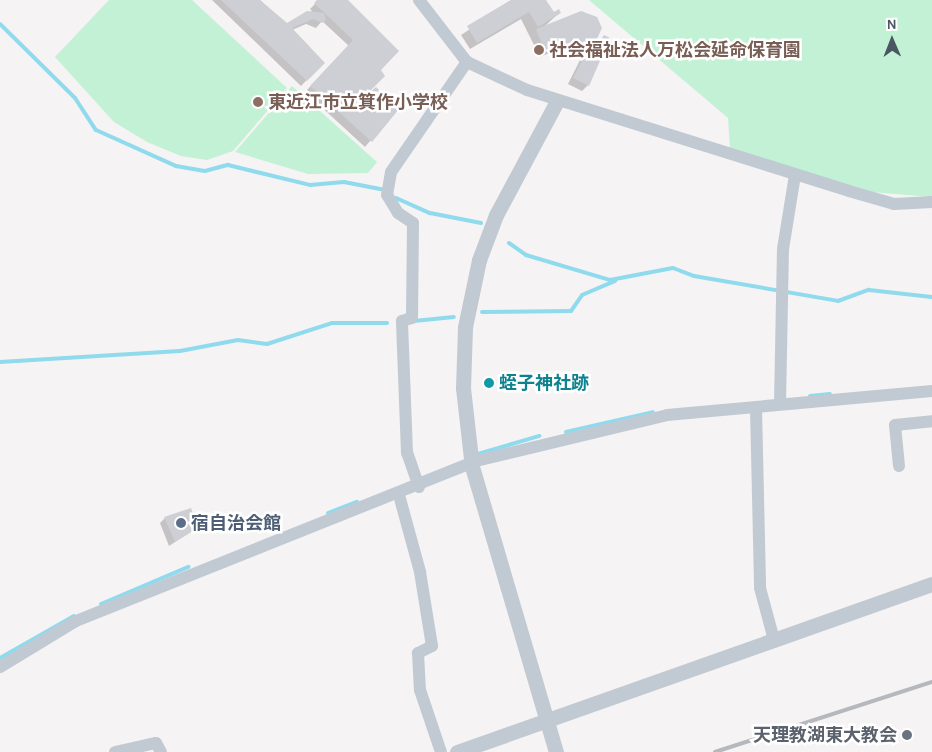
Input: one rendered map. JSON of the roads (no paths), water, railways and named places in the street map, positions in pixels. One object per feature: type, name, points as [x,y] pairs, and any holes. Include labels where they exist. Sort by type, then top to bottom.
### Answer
[{"type":"street","points":[[419,0],[467,62],[556,101],[894,204],[932,202]]},
{"type":"street","points":[[419,487],[407,452],[402,321],[412,318],[414,223],[398,213],[387,195],[391,172],[467,62]]},
{"type":"street","points":[[556,101],[496,215],[470,293],[463,388],[471,464],[556,752]]},
{"type":"street","points":[[780,404],[782,285],[795,175]]},
{"type":"street","points":[[0,667],[76,621],[399,496],[471,464],[667,415],[932,391]]},
{"type":"street","points":[[756,408],[760,588],[774,640]]},
{"type":"street","points":[[899,466],[895,425],[932,421]]},
{"type":"street","points":[[399,496],[420,572],[432,646],[418,653],[420,690],[441,752]]},
{"type":"street","points":[[457,752],[932,584]]},
{"type":"street","points":[[115,752],[156,743],[161,752]]},
{"type":"waterway","points":[[0,24],[75,98],[96,130],[176,166],[205,171],[228,165],[310,185],[344,182],[381,189]]},
{"type":"waterway","points":[[396,198],[430,213],[481,223]]},
{"type":"waterway","points":[[509,243],[526,255],[610,280],[673,268],[694,276],[838,301],[869,290],[932,297]]},
{"type":"waterway","points":[[482,312],[571,311],[582,295],[615,281]]},
{"type":"waterway","points":[[414,321],[454,317]]},
{"type":"waterway","points":[[0,362],[180,351],[238,340],[267,344],[332,323],[387,323]]},
{"type":"waterway","points":[[810,396],[830,394]]},
{"type":"waterway","points":[[566,432],[653,412]]},
{"type":"waterway","points":[[478,454],[539,436]]},
{"type":"waterway","points":[[328,513],[357,502]]},
{"type":"waterway","points":[[101,604],[188,567]]},
{"type":"waterway","points":[[0,658],[74,616]]},
{"type":"railway","points":[[715,752],[932,682]]},
{"type":"place","name":"社会福祉法人万松会延命保育園","points":[[539,50]]},
{"type":"place","name":"東近江市立箕作小学校","points":[[258,102]]},
{"type":"place","name":"蛭子神社跡","points":[[489,383]]},
{"type":"place","name":"宿自治会館","points":[[181,523]]},
{"type":"place","name":"天理教湖東大教会","points":[[907,735]]}]
